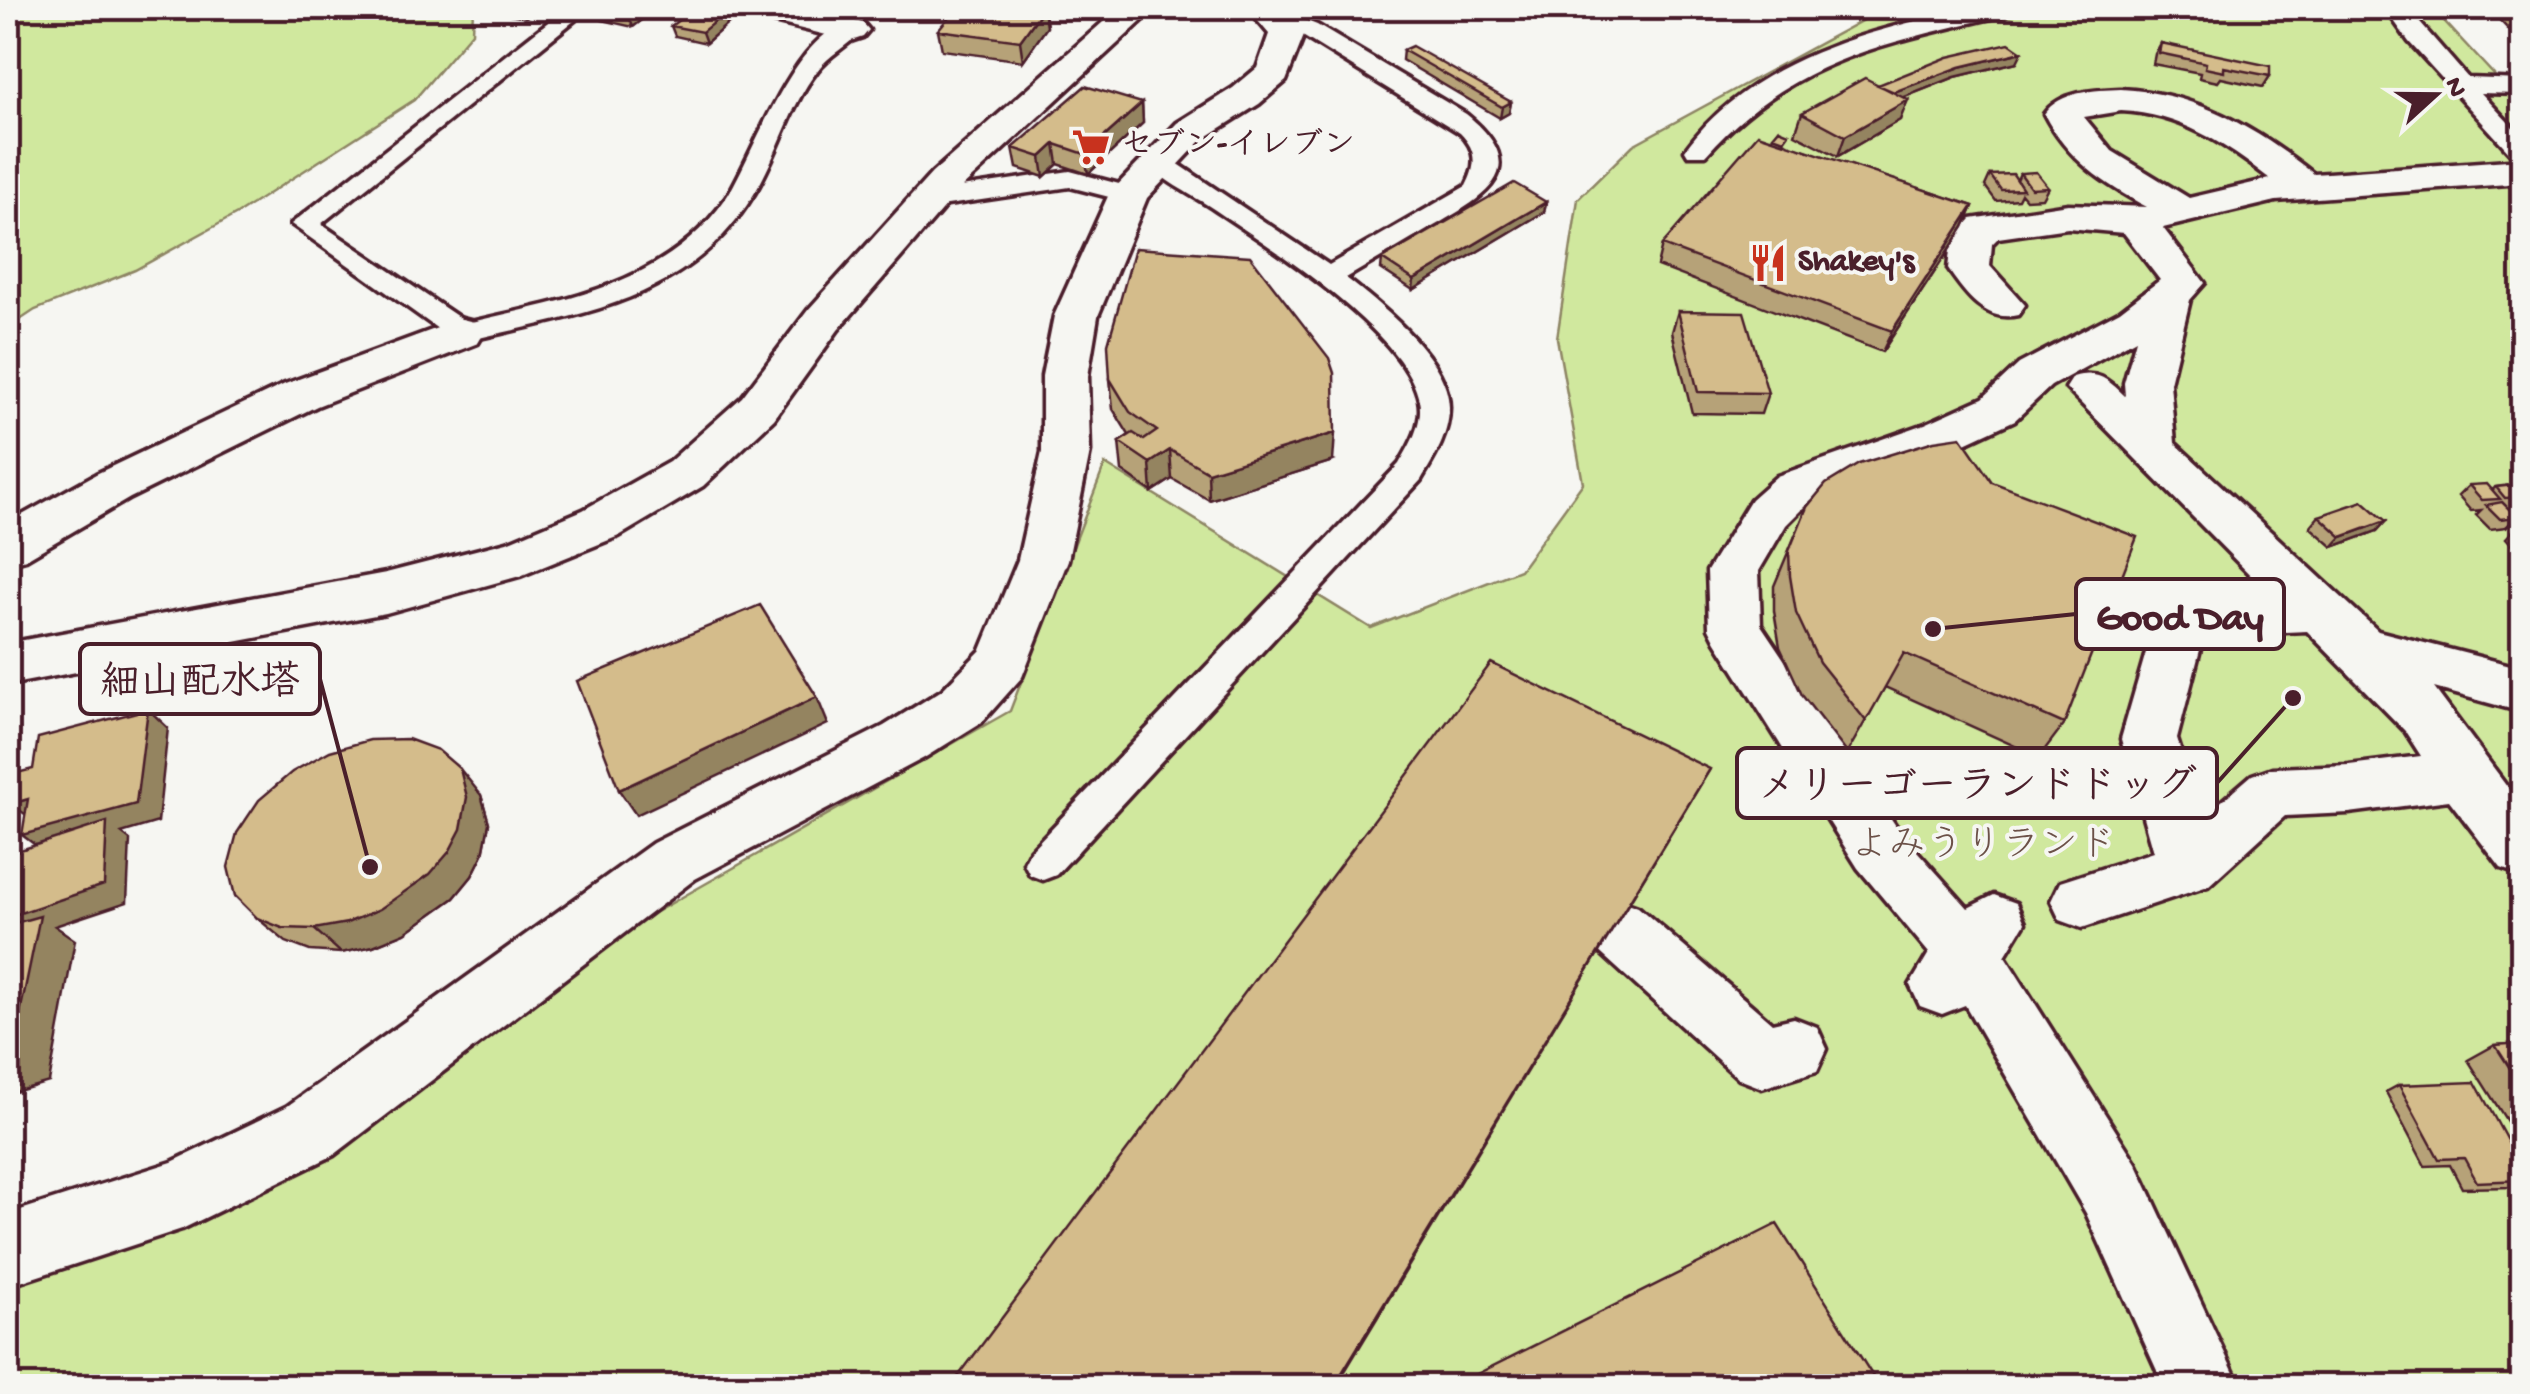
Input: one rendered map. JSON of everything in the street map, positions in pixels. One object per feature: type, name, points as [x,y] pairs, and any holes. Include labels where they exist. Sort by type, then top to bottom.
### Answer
[{"type":"street","points":[[757,8],[851,30]]},
{"type":"street","points":[[8,664],[386,593],[520,557],[601,523],[686,474],[758,408],[823,320],[927,200],[1139,8]]},
{"type":"street","points":[[8,1250],[182,1194],[310,1131],[674,860],[904,742],[962,706],[1003,662],[1043,560],[1066,452],[1065,376],[1076,316],[1144,178],[1190,131],[1246,96],[1273,73],[1287,33],[1268,11]]},
{"type":"street","points":[[2202,1386],[2111,1188],[1968,954],[1878,850],[1735,628],[1733,571],[1768,512],[1794,488],[1942,435],[1999,409],[2035,375],[2134,321],[2184,284],[2160,217],[2140,187],[2082,144],[2063,114],[2082,101],[2148,100],[2192,111],[2256,148],[2305,188]]},
{"type":"street","points":[[2003,305],[1969,268],[1972,241],[1985,228],[2068,216],[2160,217],[2276,189],[2522,171]]},
{"type":"street","points":[[2152,450],[2147,383],[2169,296]]},
{"type":"street","points":[[8,546],[113,486],[300,396],[462,333]]},
{"type":"street","points":[[2089,388],[2361,648],[2425,715],[2463,774],[2522,850]]},
{"type":"street","points":[[2187,867],[2149,739],[2179,628],[2225,616],[2318,610]]},
{"type":"street","points":[[2361,648],[2522,690]]},
{"type":"street","points":[[2082,901],[2187,867],[2272,792],[2349,789],[2463,774]]},
{"type":"street","points":[[1616,927],[1762,1057],[1794,1049]]},
{"type":"lane","points":[[579,8],[304,224],[462,333],[622,293],[691,255],[740,198],[795,80],[830,41],[851,30]]},
{"type":"lane","points":[[1697,150],[1720,120],[1811,62],[1893,35],[2004,8]]},
{"type":"lane","points":[[2396,8],[2522,151]]},
{"type":"lane","points":[[1268,11],[1309,30],[1458,120],[1474,132],[1488,156],[1488,171],[1476,191],[1326,278]]},
{"type":"lane","points":[[2461,85],[2522,87]]},
{"type":"lane","points":[[927,200],[1070,180],[1144,178],[1326,278],[1392,331],[1422,365],[1434,401],[1428,441],[1410,472],[1043,863]]},
{"type":"green space","points":[[8,8],[473,8],[472,32],[414,100],[237,214],[135,270],[35,310],[8,328]]},
{"type":"green space","name":"よみうりランド","points":[[1914,8],[2432,8],[2496,77],[2522,77],[2522,1386],[8,1386],[8,1289],[286,1179],[647,917],[1010,711],[1105,464],[1371,628],[1520,570],[1583,483],[1557,338],[1578,199],[1633,145],[1865,19]]},
{"type":"building","points":[[641,8],[629,16],[598,10]]},
{"type":"building","points":[[694,8],[730,9],[702,32],[671,26]]},
{"type":"building","points":[[956,8],[1044,8],[1020,41],[938,30]]},
{"type":"building","points":[[2009,43],[2022,52],[1960,67],[1894,92],[1878,85],[1948,57]]},
{"type":"building","points":[[2161,43],[2270,66],[2270,76],[2224,67],[2224,72],[2205,68],[2206,63],[2159,53]]},
{"type":"building","points":[[1412,46],[1511,102],[1502,107],[1403,50]]},
{"type":"building","points":[[1865,78],[1908,100],[1845,136],[1802,113]]},
{"type":"building","points":[[1085,86],[1142,103],[1085,154],[1055,144],[1041,157],[1013,148]]},
{"type":"building","points":[[1779,129],[1789,133],[1784,140],[1773,136]]},
{"type":"building","points":[[1758,134],[1973,206],[1892,331],[1662,245]]},
{"type":"building","points":[[2036,172],[2048,187],[2031,188],[2020,173]]},
{"type":"building","points":[[2013,174],[2023,189],[2001,190],[1990,175]]},
{"type":"building","points":[[1514,183],[1546,202],[1414,280],[1382,259]]},
{"type":"building","points":[[1135,248],[1250,256],[1329,358],[1334,373],[1335,433],[1208,472],[1170,450],[1150,463],[1119,442],[1133,433],[1144,440],[1157,431],[1130,412],[1110,379],[1108,344]]},
{"type":"building","points":[[1678,311],[1744,312],[1768,393],[1698,392]]},
{"type":"building","points":[[1961,437],[1992,482],[2137,537],[2064,724],[1904,653],[1866,721],[1819,662],[1796,613],[1789,551],[1807,507],[1826,484],[1859,464],[1934,441]]},
{"type":"building","points":[[2487,484],[2500,499],[2482,500],[2469,485]]},
{"type":"building","points":[[2515,485],[2522,497],[2505,498],[2496,487]]},
{"type":"building","points":[[2363,501],[2386,521],[2342,537],[2319,516]]},
{"type":"building","points":[[2502,502],[2517,517],[2500,519],[2486,505]]},
{"type":"building","points":[[760,605],[817,697],[619,790],[577,681]]},
{"type":"building","points":[[1491,663],[1710,769],[1334,1386],[951,1386]]},
{"type":"building","points":[[148,709],[136,804],[22,835],[28,799],[11,804],[17,773],[33,769],[38,738]]},
{"type":"building","points":[[408,739],[438,750],[460,769],[467,797],[461,829],[449,852],[430,874],[380,909],[347,923],[314,929],[282,928],[257,918],[235,896],[228,867],[237,833],[259,800],[292,772],[330,751],[370,740]]},
{"type":"building","points":[[107,822],[104,885],[8,917],[8,854]]},
{"type":"building","points":[[40,916],[10,1062],[8,1062],[8,925]]},
{"type":"building","points":[[2522,1043],[2522,1087],[2495,1045]]},
{"type":"building","points":[[2475,1082],[2522,1168],[2522,1180],[2477,1182],[2464,1158],[2439,1159],[2399,1085]]},
{"type":"building","points":[[1777,1224],[1879,1386],[1453,1386]]},
{"type":"place","name":"セブン-イレブン","points":[[1091,147]]},
{"type":"place","name":"Shakey's","points":[[1768,263]]},
{"type":"place","name":"Good Day","points":[[1933,629]]},
{"type":"place","name":"メリーゴーランドドッグ","points":[[2293,698]]},
{"type":"place","name":"細山配水塔","points":[[370,867]]}]
